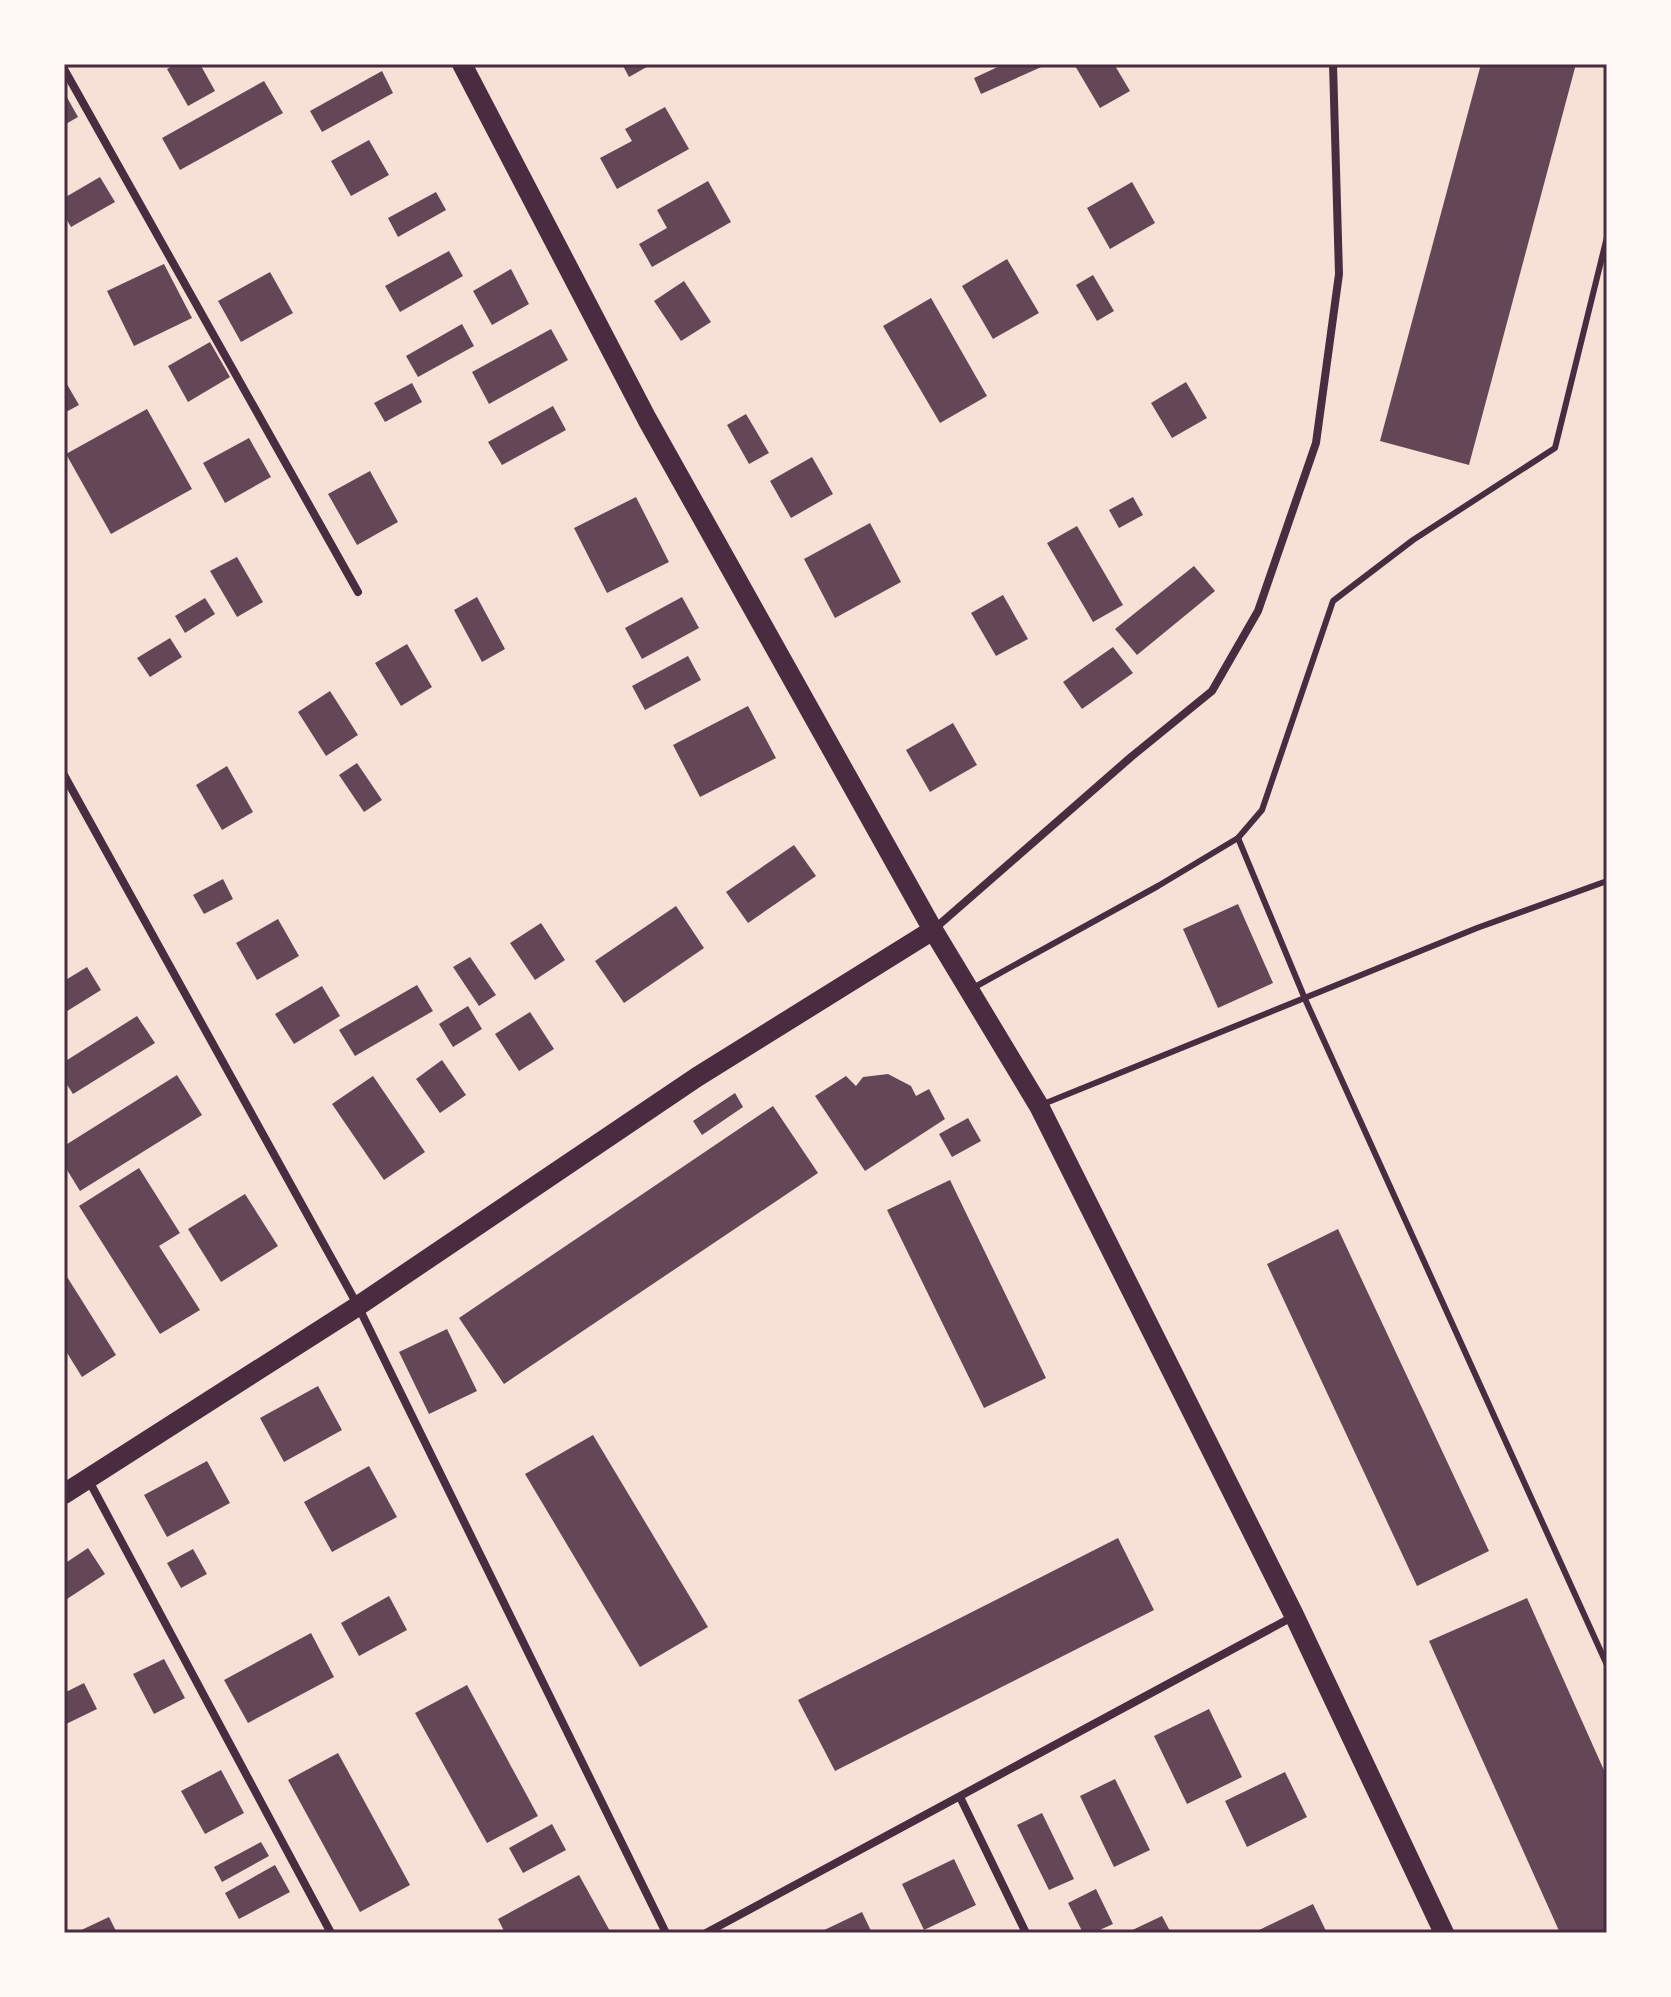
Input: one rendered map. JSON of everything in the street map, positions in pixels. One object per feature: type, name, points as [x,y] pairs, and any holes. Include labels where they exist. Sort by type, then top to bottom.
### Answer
[{"type":"main road","points":[[462,64],[647,419],[933,930],[1039,1106],[1294,1615],[1444,1933]]},
{"type":"main road","points":[[64,1494],[358,1306],[697,1077],[933,930]]},
{"type":"street","points":[[933,930],[1131,757],[1212,691],[1258,611],[1316,443],[1339,274],[1333,64]]},
{"type":"street","points":[[64,69],[358,592]]},
{"type":"street","points":[[64,775],[358,1306],[666,1933]]},
{"type":"street","points":[[87,1478],[331,1933]]},
{"type":"street","points":[[706,1933],[1294,1615]]},
{"type":"street","points":[[960,1797],[1026,1933]]},
{"type":"lane","points":[[968,991],[1238,838],[1262,810],[1333,601],[1413,540],[1555,448],[1607,237]]},
{"type":"lane","points":[[1238,838],[1305,999],[1607,1665]]},
{"type":"lane","points":[[1039,1106],[1477,928],[1607,881]]},
{"type":"building","points":[[176,64],[200,64],[215,91],[188,106],[167,69]]},
{"type":"building","points":[[622,64],[652,64],[629,77]]},
{"type":"building","points":[[1004,64],[1048,64],[981,94],[974,78]]},
{"type":"building","points":[[1074,64],[1114,64],[1130,91],[1100,108]]},
{"type":"building","points":[[1481,64],[1576,64],[1469,465],[1380,441]]},
{"type":"building","points":[[382,71],[393,93],[322,132],[310,111]]},
{"type":"building","points":[[264,81],[283,113],[180,170],[162,138]]},
{"type":"building","points":[[64,92],[78,117],[64,125]]},
{"type":"building","points":[[665,107],[689,149],[617,189],[600,158],[632,141],[625,129]]},
{"type":"building","points":[[369,140],[389,175],[351,196],[331,161]]},
{"type":"building","points":[[100,177],[115,202],[71,227],[64,215],[64,198]]},
{"type":"building","points":[[708,181],[731,222],[652,267],[639,244],[667,228],[657,210]]},
{"type":"building","points":[[1132,182],[1155,223],[1110,249],[1087,208]]},
{"type":"building","points":[[436,192],[446,210],[398,237],[388,218]]},
{"type":"building","points":[[449,251],[463,276],[400,312],[385,286]]},
{"type":"building","points":[[1007,259],[1039,313],[993,339],[962,286]]},
{"type":"building","points":[[164,264],[192,318],[134,346],[107,291]]},
{"type":"building","points":[[511,269],[529,304],[492,325],[473,291]]},
{"type":"building","points":[[270,272],[293,313],[241,342],[218,301]]},
{"type":"building","points":[[1093,275],[1114,311],[1097,321],[1076,285]]},
{"type":"building","points":[[684,281],[711,322],[681,341],[654,301]]},
{"type":"building","points":[[931,298],[987,396],[940,423],[883,326]]},
{"type":"building","points":[[462,324],[474,346],[418,377],[406,356]]},
{"type":"building","points":[[551,329],[568,360],[489,404],[472,372]]},
{"type":"building","points":[[210,342],[230,377],[188,402],[168,366]]},
{"type":"building","points":[[64,379],[79,405],[64,413]]},
{"type":"building","points":[[1186,382],[1207,418],[1172,438],[1151,403]]},
{"type":"building","points":[[412,383],[422,402],[385,422],[374,403]]},
{"type":"building","points":[[553,406],[566,430],[502,465],[488,442]]},
{"type":"building","points":[[147,409],[192,489],[111,534],[66,454]]},
{"type":"building","points":[[746,414],[769,453],[749,464],[727,425]]},
{"type":"building","points":[[249,438],[271,477],[225,503],[203,463]]},
{"type":"building","points":[[812,457],[833,494],[791,518],[770,481]]},
{"type":"building","points":[[370,471],[398,522],[357,545],[328,494]]},
{"type":"building","points":[[636,497],[669,562],[607,593],[574,528]]},
{"type":"building","points":[[1133,497],[1143,515],[1119,528],[1109,510]]},
{"type":"building","points":[[870,523],[901,582],[835,618],[804,559]]},
{"type":"building","points":[[1077,526],[1123,605],[1093,622],[1047,543]]},
{"type":"building","points":[[237,557],[263,602],[237,617],[210,571]]},
{"type":"building","points":[[1194,566],[1215,591],[1137,655],[1115,629]]},
{"type":"building","points":[[1003,595],[1028,639],[996,656],[971,613]]},
{"type":"building","points":[[477,597],[505,649],[482,662],[454,610]]},
{"type":"building","points":[[682,597],[699,628],[642,659],[625,628]]},
{"type":"building","points":[[205,598],[215,614],[185,633],[175,616]]},
{"type":"building","points":[[170,638],[182,657],[150,677],[137,658]]},
{"type":"building","points":[[407,644],[432,687],[401,706],[375,663]]},
{"type":"building","points":[[1113,647],[1133,673],[1082,709],[1063,682]]},
{"type":"building","points":[[688,656],[701,680],[645,710],[632,686]]},
{"type":"building","points":[[330,691],[358,735],[326,756],[298,712]]},
{"type":"building","points":[[748,706],[776,758],[700,797],[673,745]]},
{"type":"building","points":[[953,723],[977,765],[930,792],[906,750]]},
{"type":"building","points":[[357,763],[382,800],[364,812],[339,775]]},
{"type":"building","points":[[227,766],[253,812],[222,830],[196,785]]},
{"type":"building","points":[[794,845],[816,876],[748,923],[726,892]]},
{"type":"building","points":[[223,879],[233,899],[204,914],[193,895]]},
{"type":"building","points":[[1238,904],[1273,983],[1218,1008],[1183,929]]},
{"type":"building","points":[[676,906],[704,948],[624,1003],[595,961]]},
{"type":"building","points":[[278,919],[299,956],[257,980],[236,943]]},
{"type":"building","points":[[541,923],[565,960],[535,980],[510,943]]},
{"type":"building","points":[[470,957],[496,995],[479,1006],[453,967]]},
{"type":"building","points":[[87,967],[101,990],[64,1013],[64,981]]},
{"type":"building","points":[[417,985],[433,1011],[355,1056],[339,1030]]},
{"type":"building","points":[[322,986],[340,1016],[294,1044],[275,1014]]},
{"type":"building","points":[[468,1006],[482,1029],[453,1047],[439,1024]]},
{"type":"building","points":[[530,1012],[554,1049],[519,1071],[495,1034]]},
{"type":"building","points":[[137,1016],[155,1043],[73,1094],[64,1080],[64,1062]]},
{"type":"building","points":[[442,1060],[466,1095],[440,1113],[416,1079]]},
{"type":"building","points":[[888,1074],[911,1086],[916,1096],[929,1089],[945,1119],[865,1171],[815,1096],[846,1076],[856,1086],[863,1077]]},
{"type":"building","points":[[177,1075],[202,1115],[80,1191],[64,1165],[64,1146]]},
{"type":"building","points":[[373,1076],[425,1152],[384,1180],[332,1104]]},
{"type":"building","points":[[735,1093],[743,1107],[702,1135],[693,1121]]},
{"type":"building","points":[[773,1106],[818,1173],[504,1384],[459,1318]]},
{"type":"building","points":[[968,1118],[981,1141],[952,1157],[939,1134]]},
{"type":"building","points":[[139,1168],[180,1233],[159,1246],[200,1310],[160,1334],[79,1206]]},
{"type":"building","points":[[950,1180],[1046,1378],[984,1408],[887,1210]]},
{"type":"building","points":[[245,1194],[278,1246],[221,1282],[188,1229]]},
{"type":"building","points":[[1338,1229],[1489,1551],[1417,1586],[1267,1264]]},
{"type":"building","points":[[64,1272],[116,1355],[82,1377],[64,1348]]},
{"type":"building","points":[[447,1329],[477,1391],[429,1414],[399,1352]]},
{"type":"building","points":[[318,1386],[342,1430],[284,1462],[260,1418]]},
{"type":"building","points":[[593,1435],[708,1627],[640,1667],[525,1474]]},
{"type":"building","points":[[207,1461],[230,1503],[167,1537],[144,1495]]},
{"type":"building","points":[[369,1466],[397,1517],[332,1552],[304,1502]]},
{"type":"building","points":[[1118,1538],[1154,1610],[835,1771],[798,1700]]},
{"type":"building","points":[[88,1548],[105,1574],[64,1601],[64,1564]]},
{"type":"building","points":[[193,1549],[207,1574],[181,1588],[167,1563]]},
{"type":"building","points":[[389,1596],[407,1630],[359,1656],[341,1623]]},
{"type":"building","points":[[1527,1598],[1607,1777],[1607,1933],[1560,1933],[1429,1641]]},
{"type":"building","points":[[311,1633],[334,1677],[248,1723],[224,1680]]},
{"type":"building","points":[[164,1659],[185,1698],[154,1714],[133,1674]]},
{"type":"building","points":[[84,1683],[97,1709],[64,1725],[64,1693]]},
{"type":"building","points":[[467,1685],[538,1816],[487,1843],[415,1713]]},
{"type":"building","points":[[1209,1709],[1242,1777],[1187,1804],[1154,1736]]},
{"type":"building","points":[[338,1753],[410,1885],[360,1912],[288,1780]]},
{"type":"building","points":[[221,1770],[244,1813],[205,1834],[181,1791]]},
{"type":"building","points":[[1285,1772],[1307,1817],[1247,1847],[1225,1801]]},
{"type":"building","points":[[1115,1779],[1150,1850],[1114,1867],[1080,1796]]},
{"type":"building","points":[[1042,1813],[1074,1879],[1049,1890],[1017,1825]]},
{"type":"building","points":[[552,1824],[566,1850],[523,1873],[509,1848]]},
{"type":"building","points":[[261,1842],[269,1856],[222,1882],[214,1867]]},
{"type":"building","points":[[954,1859],[976,1905],[924,1930],[902,1884]]},
{"type":"building","points":[[275,1865],[290,1892],[239,1919],[225,1893]]},
{"type":"building","points":[[579,1875],[611,1933],[505,1933],[498,1919]]},
{"type":"building","points":[[1096,1889],[1113,1924],[1093,1933],[1083,1933],[1068,1903]]},
{"type":"building","points":[[1313,1904],[1327,1933],[1253,1933]]},
{"type":"building","points":[[862,1912],[872,1933],[818,1933]]},
{"type":"building","points":[[1162,1916],[1171,1933],[1126,1933]]},
{"type":"building","points":[[109,1917],[117,1933],[75,1933]]}]
